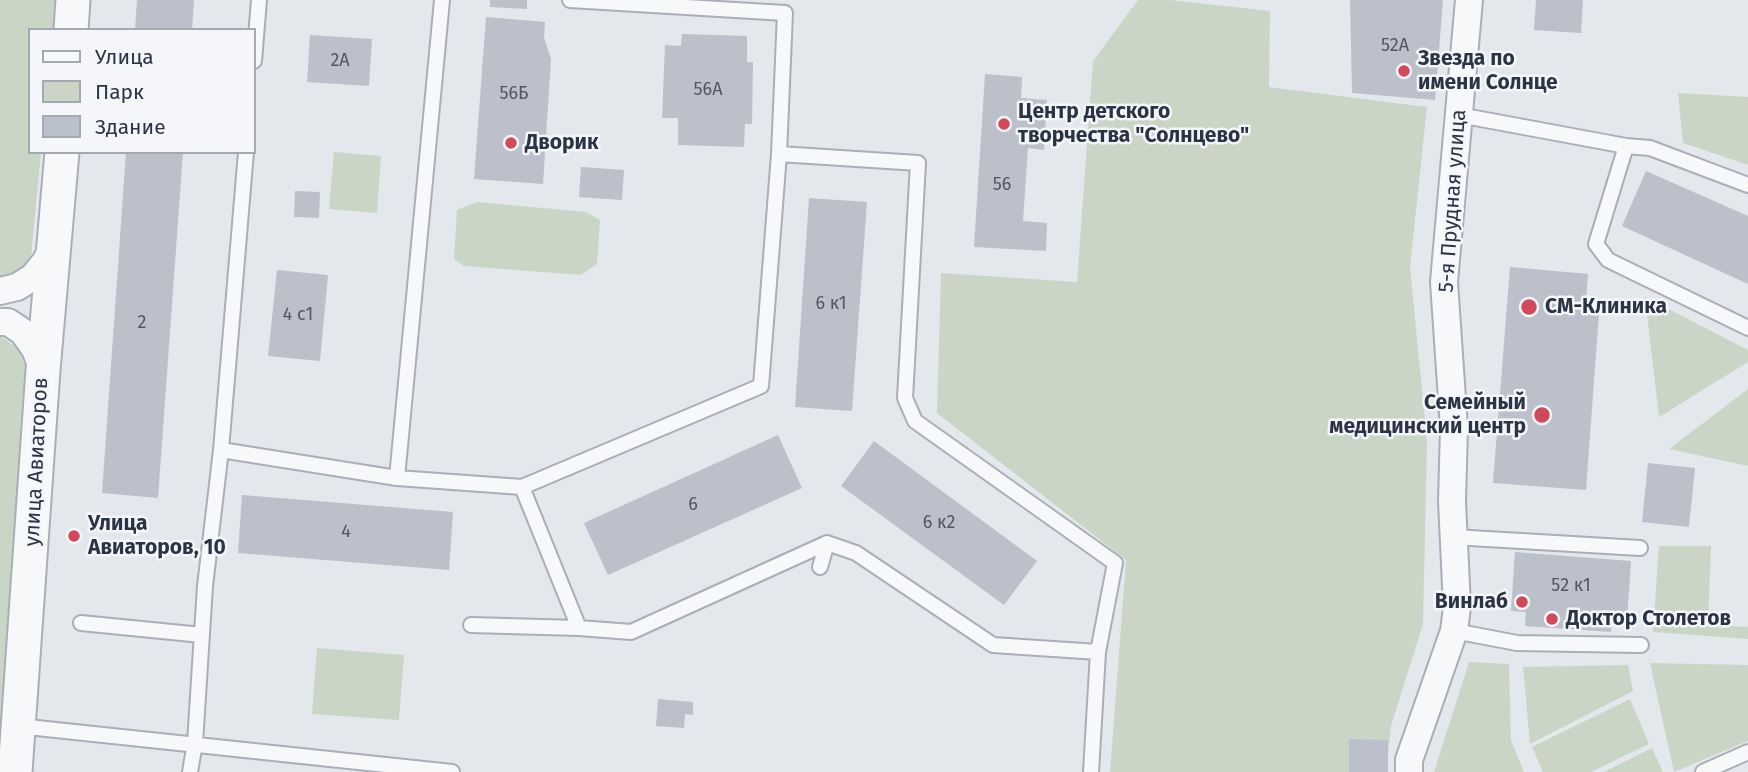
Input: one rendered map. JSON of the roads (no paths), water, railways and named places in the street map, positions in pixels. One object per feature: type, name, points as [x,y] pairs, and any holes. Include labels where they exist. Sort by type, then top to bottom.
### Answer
[{"type":"street","points":[[71,28],[73,0]]},
{"type":"street","name":"5-я Прудная улица","points":[[1409,772],[1409,760],[1454,631],[1457,607],[1453,537],[1454,428],[1444,282],[1469,0]]},
{"type":"street","name":"улица Авиаторов","points":[[15,772],[43,370],[62,154]]},
{"type":"street","points":[[0,291],[18,287],[33,277],[46,261],[56,237]]},
{"type":"street","points":[[0,322],[8,322],[23,332],[35,349],[43,370]]},
{"type":"lane","points":[[256,37],[259,0]]},
{"type":"lane","points":[[397,478],[442,0]]},
{"type":"lane","points":[[220,450],[397,478],[522,487],[761,386],[779,153],[785,13],[570,0]]},
{"type":"lane","points":[[1459,115],[1626,146],[1650,148],[1748,185]]},
{"type":"lane","points":[[1626,146],[1596,244],[1608,260],[1748,328]]},
{"type":"lane","points":[[779,153],[918,163],[905,398],[915,421],[1115,563],[1098,652],[1091,772]]},
{"type":"lane","points":[[190,772],[195,743],[202,635],[246,154]]},
{"type":"lane","points":[[522,487],[579,628]]},
{"type":"lane","points":[[1453,537],[1640,548]]},
{"type":"lane","points":[[471,625],[631,632],[827,542],[856,553],[993,645],[1098,652]]},
{"type":"lane","points":[[820,567],[827,542]]},
{"type":"lane","points":[[81,623],[202,635]]},
{"type":"lane","points":[[1454,631],[1517,643],[1641,645]]},
{"type":"lane","points":[[18,726],[452,772]]},
{"type":"lane","points":[[1703,772],[1748,751]]},
{"type":"place","name":"Звезда по имени Солнце","points":[[1404,71]]},
{"type":"place","name":"Центр детского творчества \"Солнцево\"","points":[[1004,124]]},
{"type":"place","name":"Дворик","points":[[511,143]]},
{"type":"place","name":"СМ-Клиника","points":[[1529,307]]},
{"type":"place","name":"Семейный медицинский центр","points":[[1542,415]]},
{"type":"place","name":"Улица Авиаторов, 10","points":[[74,536]]},
{"type":"place","name":"Винлаб","points":[[1522,602]]},
{"type":"place","name":"Доктор Столетов","points":[[1552,619]]}]
